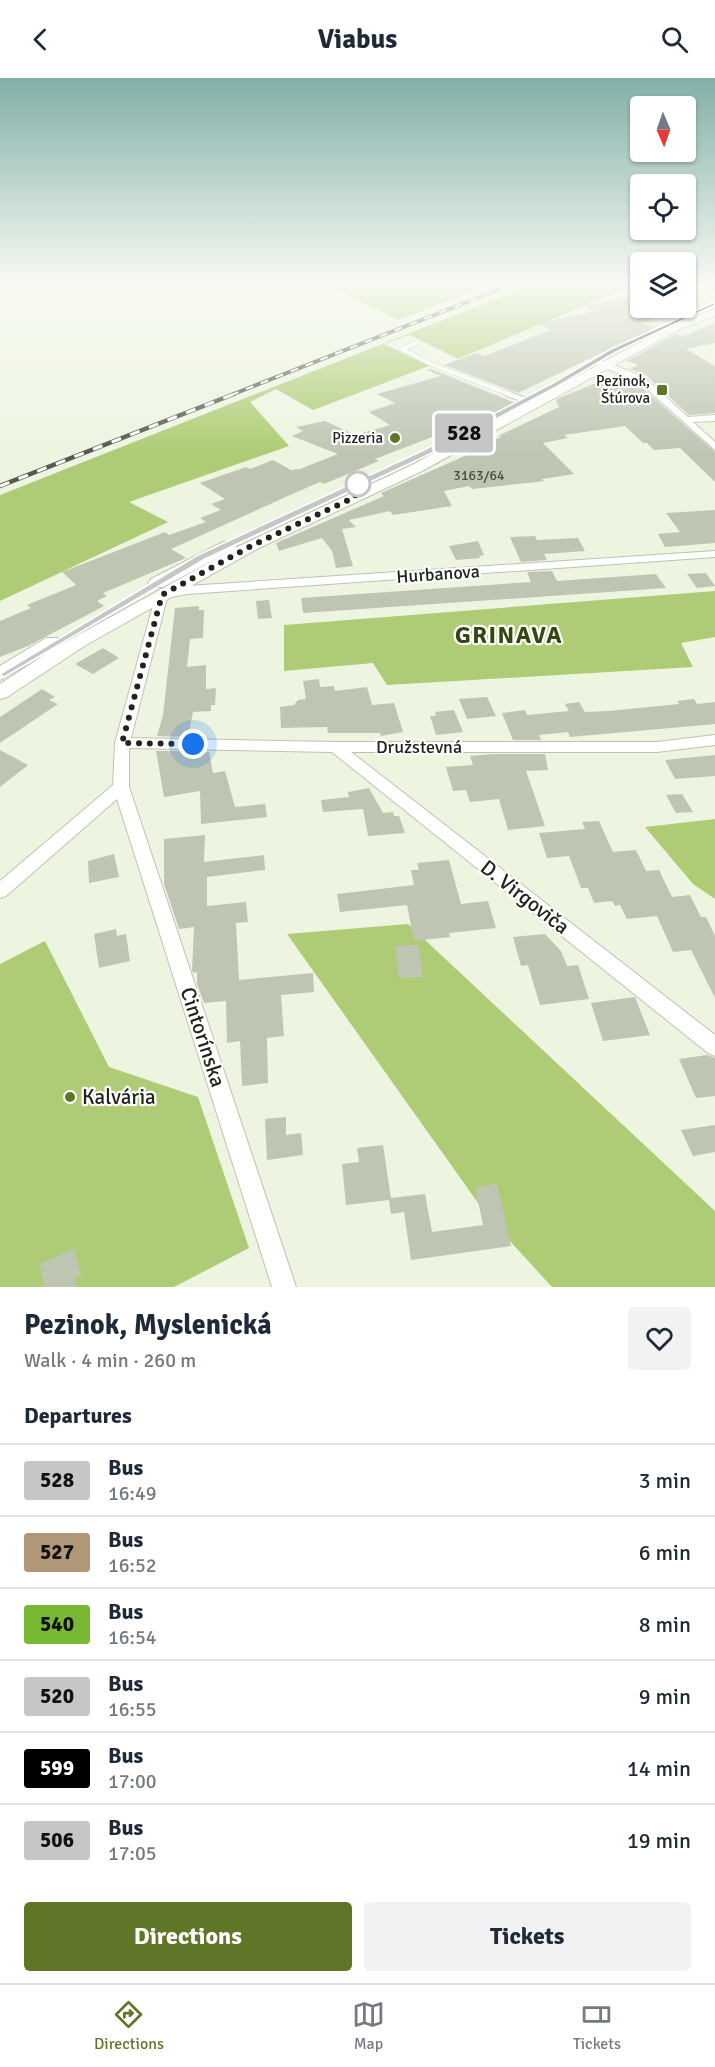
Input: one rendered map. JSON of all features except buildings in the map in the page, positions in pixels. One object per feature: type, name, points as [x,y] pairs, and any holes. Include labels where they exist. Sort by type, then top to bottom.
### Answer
[{"type":"main road","points":[[0,674],[202,557],[427,452],[649,338]]},
{"type":"main road","points":[[0,693],[79,641],[251,546],[417,468],[602,363],[658,338]]},
{"type":"street","points":[[602,363],[641,379],[715,447]]},
{"type":"street","points":[[686,420],[715,418]]},
{"type":"street","name":"Hurbanova","points":[[162,595],[187,590],[715,554]]},
{"type":"street","name":"Cintorínska","points":[[162,595],[122,743],[121,787],[284,1287]]},
{"type":"street","name":"Družstevná","points":[[122,743],[335,747],[657,747],[715,740]]},
{"type":"street","name":"D. Virgoviča","points":[[335,747],[715,1047]]},
{"type":"street","points":[[0,891],[121,787]]},
{"type":"lane","points":[[418,342],[402,349],[433,365],[525,400]]},
{"type":"green space","points":[[396,338],[400,338],[384,344],[429,366],[313,410],[276,389],[250,402],[289,446],[129,502],[168,522],[0,601],[0,495]]},
{"type":"green space","points":[[417,338],[507,338],[458,359]]},
{"type":"green space","points":[[715,591],[715,637],[681,643],[693,667],[387,685],[373,663],[284,671],[284,625]]},
{"type":"green space","points":[[715,819],[715,899],[693,884],[645,827]]},
{"type":"green space","points":[[408,924],[715,1211],[715,1287],[552,1287],[488,1217],[287,934]]},
{"type":"green space","points":[[45,941],[109,1067],[198,1097],[249,1248],[174,1287],[0,1287],[0,964]]},
{"type":"railway","points":[[231,395],[375,338]]},
{"type":"railway","points":[[0,486],[234,394]]},
{"type":"bus line","name":"528","points":[[0,674],[202,557],[427,452],[556,385],[637,338]]},
{"type":"place","name":"Pezinok, Štúrova","points":[[662,390]]},
{"type":"place","name":"Pizzeria","points":[[395,438]]},
{"type":"place","name":"Kalvária","points":[[70,1097]]},
{"type":"district","name":"GRINAVA","points":[[509,635]]},
{"type":"route","points":[[193,744],[122,743],[162,595],[251,546],[355,497],[358,484]]}]
